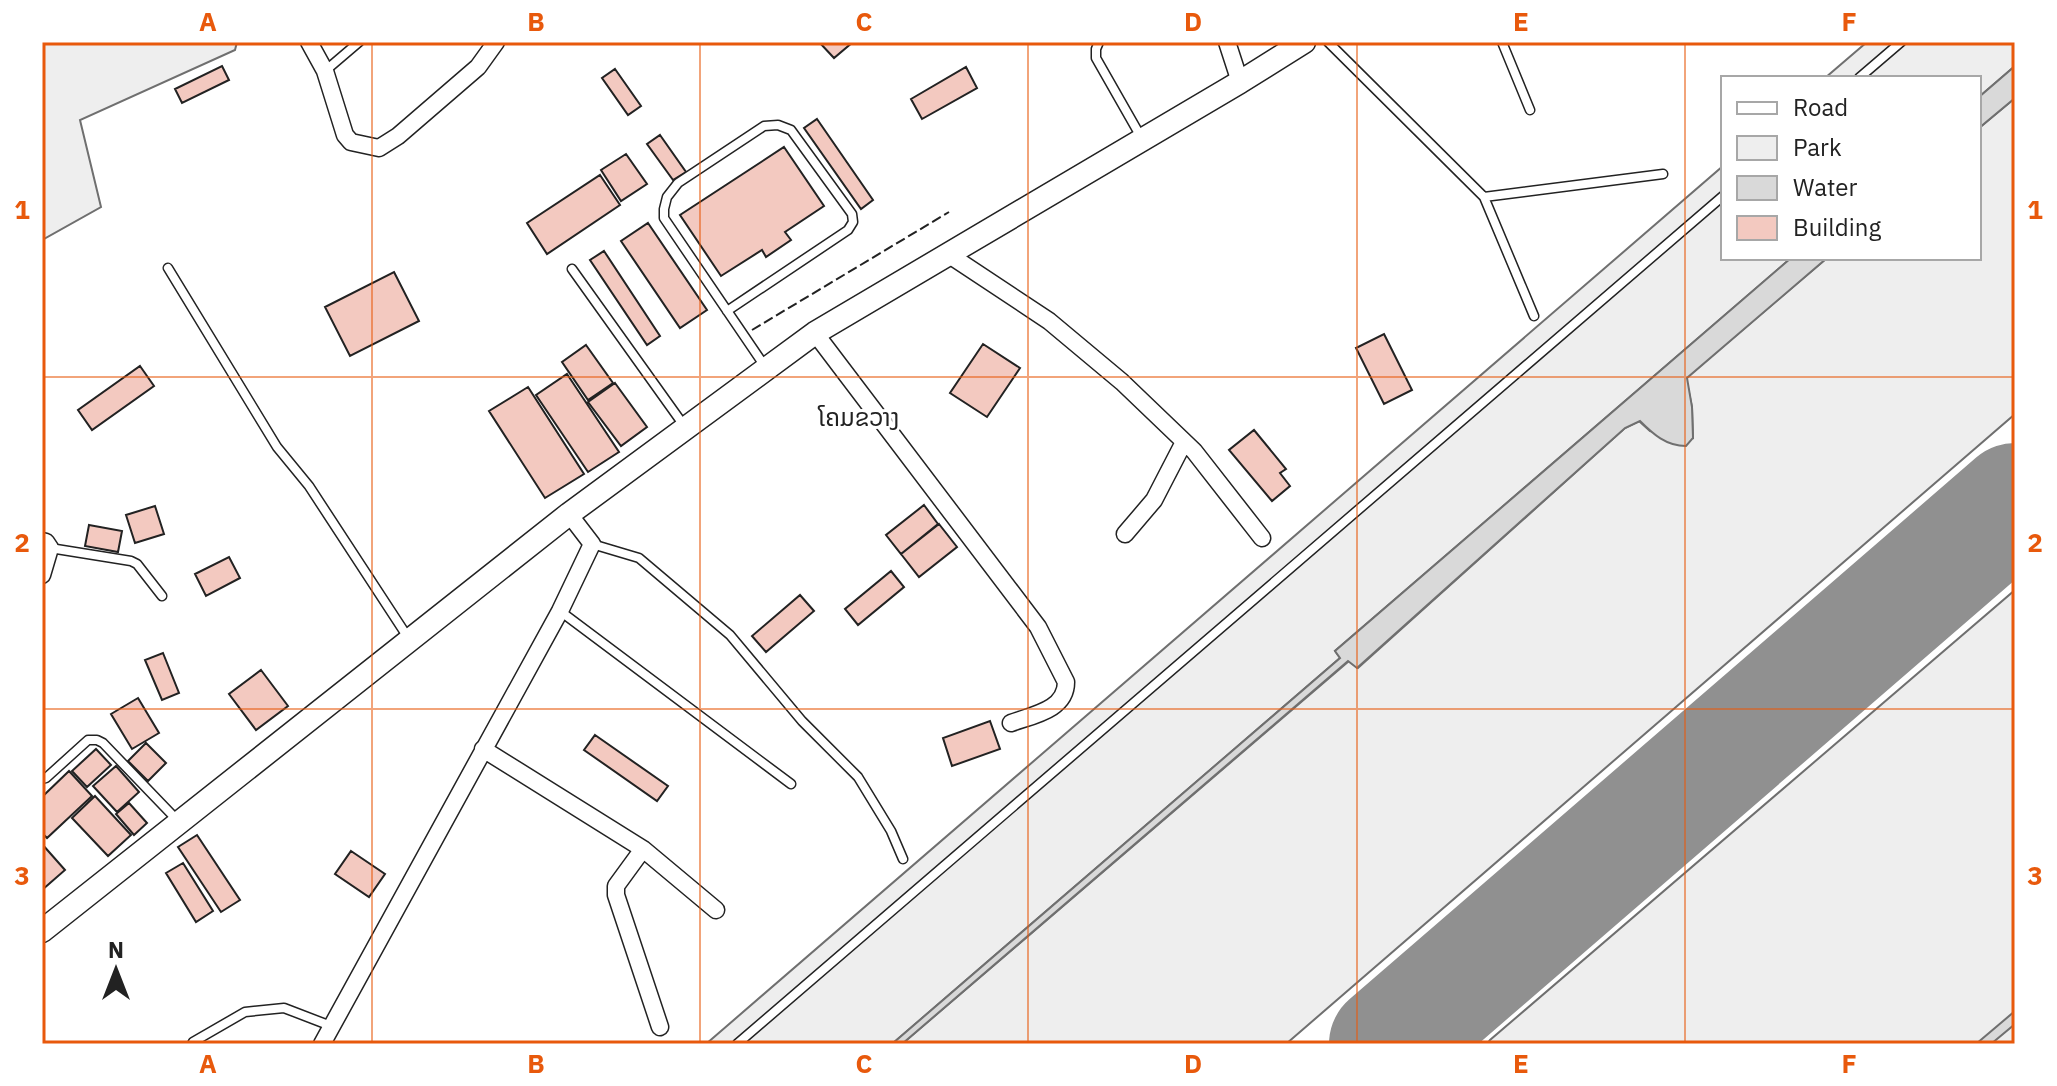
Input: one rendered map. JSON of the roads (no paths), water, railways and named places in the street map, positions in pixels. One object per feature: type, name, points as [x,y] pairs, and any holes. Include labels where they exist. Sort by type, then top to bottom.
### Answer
[{"type":"main road","points":[[42,931],[569,514],[815,333],[1304,42]]},
{"type":"street","points":[[309,42],[325,71],[345,135],[351,142],[379,148],[398,136],[478,67],[496,42]]},
{"type":"street","points":[[1227,42],[1240,82]]},
{"type":"street","points":[[948,254],[1049,321],[1122,382],[1194,451],[1262,538]]},
{"type":"street","points":[[815,333],[1038,627],[1066,682],[1066,691],[1052,709],[1011,723]]},
{"type":"street","points":[[1125,534],[1154,500],[1184,442]]},
{"type":"street","points":[[322,1044],[560,611],[592,544],[569,514]]},
{"type":"street","points":[[42,575],[46,544]]},
{"type":"street","points":[[483,749],[643,849],[716,910]]},
{"type":"street","points":[[643,849],[616,886],[616,895],[660,1027]]},
{"type":"lane","points":[[325,71],[359,42]]},
{"type":"lane","points":[[1099,42],[1096,58],[1142,140]]},
{"type":"lane","points":[[1328,42],[1484,197],[1534,316]]},
{"type":"lane","points":[[1502,42],[1530,110]]},
{"type":"lane","points":[[1861,76],[1901,42]]},
{"type":"lane","points":[[727,311],[848,230],[853,222],[852,214],[791,130],[778,125],[764,126],[678,183],[667,197],[664,209],[664,218],[727,311],[766,368]]},
{"type":"lane","points":[[1484,197],[1663,174]]},
{"type":"lane","points":[[737,1044],[1721,198]]},
{"type":"lane","points":[[168,268],[277,447],[309,486],[409,640]]},
{"type":"lane","points":[[572,269],[685,428]]},
{"type":"lane","points":[[46,544],[131,561],[137,564],[162,596]]},
{"type":"lane","points":[[592,544],[639,558],[730,635],[802,721],[858,777],[891,831],[903,859]]},
{"type":"lane","points":[[560,611],[791,784]]},
{"type":"lane","points":[[42,779],[88,740],[97,740],[179,822]]},
{"type":"lane","points":[[192,1044],[245,1012],[284,1008],[331,1026]]},
{"type":"water","points":[[2015,66],[2015,98],[1981,126],[1981,95]]},
{"type":"water","points":[[1789,260],[1825,260],[1687,378],[1693,438],[1686,446],[1666,442],[1640,421],[1625,428],[1357,668],[1348,661],[902,1044],[892,1044],[1340,658],[1335,651]]},
{"type":"water","points":[[2015,1011],[2015,1024],[1991,1044],[1976,1044]]},
{"type":"district","name":"ໂຄມຂວາງ","points":[[859,417]]}]
